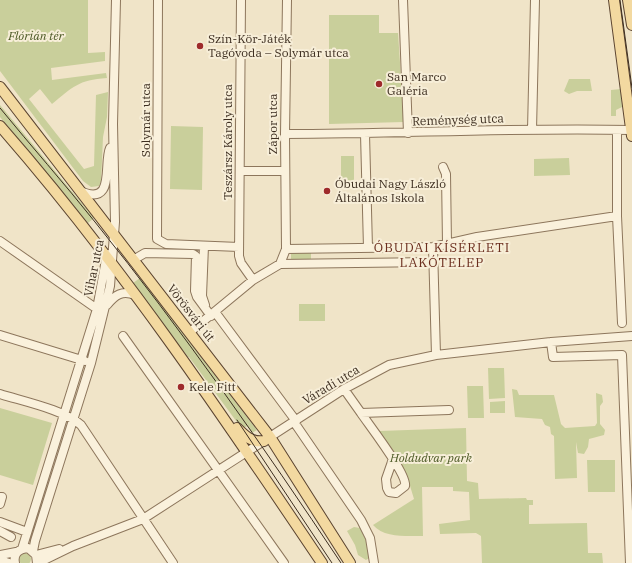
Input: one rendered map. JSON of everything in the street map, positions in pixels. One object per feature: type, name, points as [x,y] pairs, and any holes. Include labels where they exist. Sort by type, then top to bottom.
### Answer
[{"type":"main road","points":[[614,0],[632,136]]},
{"type":"main road","points":[[628,0],[632,25]]},
{"type":"main road","name":"Vörösvári út","points":[[0,87],[190,332],[267,439],[350,563]]},
{"type":"main road","points":[[0,126],[59,195],[110,259],[221,412],[322,563]]},
{"type":"main road","points":[[221,412],[249,439],[256,441],[267,439]]},
{"type":"street","points":[[80,191],[93,194],[99,193],[105,188],[107,181],[108,152],[113,140],[116,0]]},
{"type":"street","name":"Solymár utca","points":[[158,0],[157,239],[166,244],[204,246]]},
{"type":"street","name":"Teszársz Károly utca","points":[[241,0],[239,247],[240,263],[253,280]]},
{"type":"street","name":"Zápor utca","points":[[286,249],[285,134],[287,0]]},
{"type":"street","points":[[403,0],[408,133]]},
{"type":"street","points":[[532,130],[535,0]]},
{"type":"street","points":[[617,130],[617,216],[622,323]]},
{"type":"street","name":"Reménység utca","points":[[285,134],[632,130]]},
{"type":"street","points":[[364,134],[368,248]]},
{"type":"street","name":"Vihar utca","points":[[36,558],[35,541],[91,363],[101,309],[114,235],[113,140]]},
{"type":"street","points":[[443,167],[446,174],[447,244]]},
{"type":"street","points":[[240,170],[285,171]]},
{"type":"street","points":[[280,264],[286,249],[432,247],[478,237],[617,216]]},
{"type":"street","points":[[0,241],[101,309],[116,295],[126,292],[135,295]]},
{"type":"street","points":[[239,247],[204,246],[203,299],[295,421],[364,525],[370,538],[374,563]]},
{"type":"street","points":[[432,247],[434,262],[436,354]]},
{"type":"street","points":[[133,260],[145,253],[193,254],[196,256],[195,291],[197,296],[213,314]]},
{"type":"street","points":[[190,332],[253,280],[280,264],[434,262]]},
{"type":"street","name":"Vihar utca","points":[[15,563],[14,558],[27,532],[80,360],[101,309]]},
{"type":"street","points":[[0,335],[91,363]]},
{"type":"street","points":[[123,336],[284,563]]},
{"type":"street","name":"Váradi utca","points":[[36,558],[73,546],[143,519],[344,389],[389,365],[436,354],[551,342],[632,336]]},
{"type":"street","points":[[551,342],[553,357],[622,355],[630,563]]},
{"type":"street","points":[[344,389],[393,459]]},
{"type":"street","points":[[0,394],[64,414],[74,418],[81,424],[173,563]]},
{"type":"street","points":[[361,413],[449,410]]},
{"type":"street","points":[[0,497],[2,498],[0,504]]},
{"type":"street","points":[[0,522],[27,532]]},
{"type":"street","points":[[0,532],[11,537]]},
{"type":"street","points":[[0,555],[28,548],[36,558]]},
{"type":"street","points":[[0,560],[9,563]]},
{"type":"green space","name":"Flórián tér","points":[[0,0],[88,0],[88,53],[105,52],[105,61],[51,68],[52,80],[106,73],[107,78],[97,79],[76,85],[52,104],[40,89],[29,99],[84,169],[94,166],[96,95],[108,92],[107,117],[103,137],[101,182],[99,186],[91,187],[83,181],[0,71]]},
{"type":"green space","points":[[329,15],[379,15],[379,33],[398,33],[404,122],[329,124]]},
{"type":"green space","points":[[569,79],[590,79],[592,91],[577,91],[569,94],[564,91]]},
{"type":"green space","points":[[621,89],[622,107],[616,110],[616,116],[611,116],[611,90]]},
{"type":"green space","points":[[0,105],[94,218],[88,223],[0,117]]},
{"type":"green space","points":[[171,126],[203,127],[202,190],[170,189]]},
{"type":"green space","points":[[341,156],[354,156],[354,183],[341,183]]},
{"type":"green space","points":[[569,158],[570,175],[534,176],[534,159]]},
{"type":"green space","points":[[291,249],[311,249],[311,264],[291,264]]},
{"type":"green space","points":[[140,278],[257,430],[252,433],[247,426],[242,429],[133,283]]},
{"type":"green space","points":[[299,304],[325,304],[325,321],[299,321]]},
{"type":"green space","points":[[488,368],[504,368],[505,398],[489,399]]},
{"type":"green space","points":[[467,386],[483,386],[484,418],[468,418]]},
{"type":"green space","points":[[512,389],[517,390],[519,395],[554,395],[561,424],[565,428],[595,426],[597,423],[596,393],[602,395],[603,402],[600,406],[600,424],[605,430],[604,435],[589,439],[588,447],[584,454],[578,453],[576,442],[577,478],[555,479],[554,436],[551,434],[550,427],[545,425],[542,419],[515,417]]},
{"type":"green space","points":[[505,401],[505,413],[490,413],[490,402]]},
{"type":"green space","points":[[0,408],[52,423],[33,485],[0,475]]},
{"type":"green space","name":"Holdudvar park","points":[[466,428],[467,481],[478,483],[479,499],[526,498],[527,500],[533,500],[533,505],[529,505],[529,524],[587,523],[588,553],[602,553],[603,563],[482,563],[481,536],[476,533],[440,534],[439,524],[470,520],[469,492],[453,491],[453,487],[422,487],[423,536],[389,534],[373,525],[414,499],[407,476],[379,431]]},
{"type":"green space","points":[[587,460],[615,460],[615,492],[588,492]]},
{"type":"green space","points":[[354,527],[360,528],[369,547],[369,558],[366,560],[358,555],[355,545],[347,531]]},
{"type":"green space","points":[[25,553],[29,555],[31,559],[29,563],[25,565],[21,563],[19,559],[21,555]]},
{"type":"tram line","points":[[620,0],[632,88]]},
{"type":"tram line","points":[[0,108],[83,207],[160,305],[252,432],[341,563]]},
{"type":"tram line","points":[[237,420],[332,563]]},
{"type":"place","name":"Szín-Kör-Játék Tagóvoda – Solymár utca","points":[[200,46]]},
{"type":"place","name":"San Marco Galéria","points":[[379,84]]},
{"type":"place","name":"Óbudai Nagy László Általános Iskola","points":[[327,191]]},
{"type":"place","name":"Kele Fitt","points":[[181,387]]},
{"type":"district","name":"ÓBUDAI KÍSÉRLETI LAKÓTELEP","points":[[442,254]]}]
